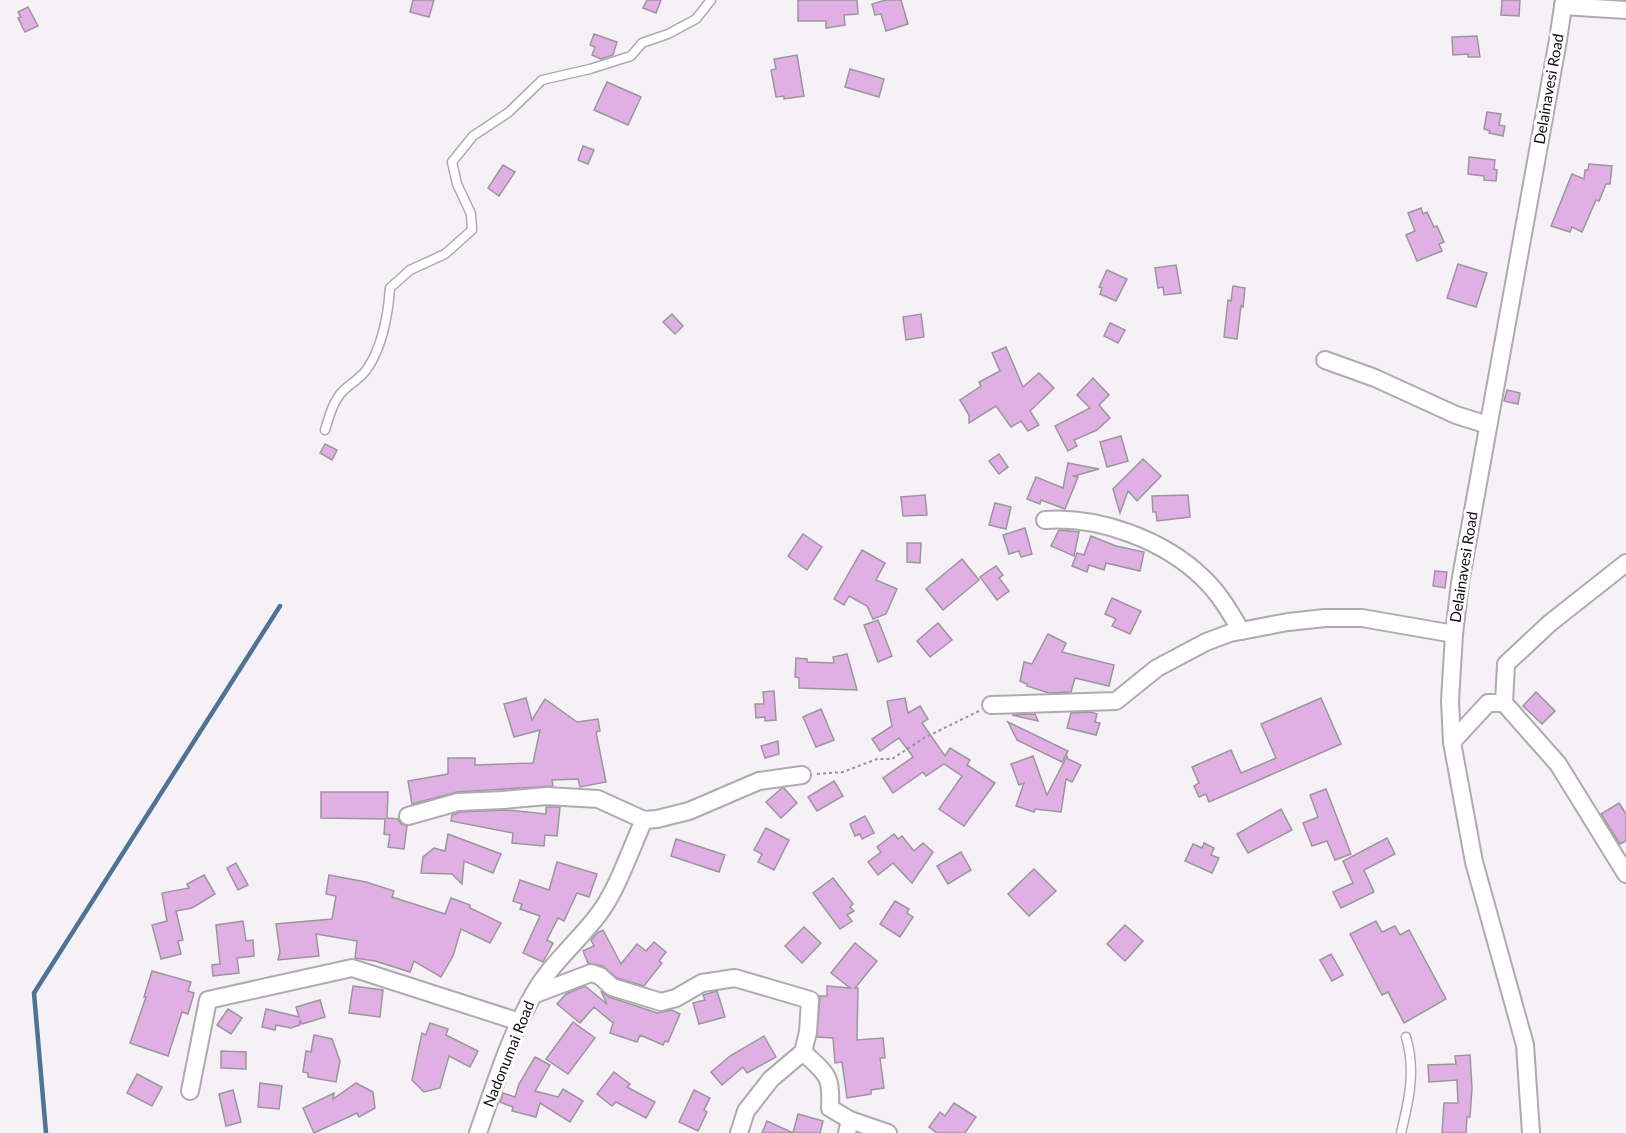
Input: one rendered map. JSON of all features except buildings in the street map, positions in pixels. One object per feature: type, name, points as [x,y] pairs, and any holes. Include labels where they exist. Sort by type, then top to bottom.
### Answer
[{"type":"street","points":[[1563,3],[1626,10]]},
{"type":"street","name":"Delainavesi Road","points":[[1531,1133],[1526,1045],[1474,862],[1452,742],[1450,701],[1460,583],[1563,3]]},
{"type":"street","points":[[1325,360],[1384,382],[1456,415],[1488,425]]},
{"type":"street","points":[[1045,520],[1065,519],[1089,522],[1137,537],[1168,553],[1194,570],[1212,587],[1241,630]]},
{"type":"street","points":[[1626,563],[1550,623],[1506,664],[1504,703],[1558,764],[1626,874]]},
{"type":"street","points":[[992,705],[1116,701],[1157,668],[1212,639],[1241,630],[1306,619],[1344,617],[1381,620],[1454,634]]},
{"type":"street","points":[[1452,742],[1488,704],[1504,703]]},
{"type":"street","points":[[408,816],[458,802],[572,796],[598,799],[644,820],[657,819],[689,811],[759,781],[802,775]]},
{"type":"street","name":"Nadonumai Road","points":[[478,1133],[520,1022],[533,995],[567,949],[599,915],[644,820]]},
{"type":"street","points":[[190,1091],[208,1000],[352,968],[520,1022]]},
{"type":"street","points":[[533,995],[591,973],[600,976],[612,987],[661,1002],[676,998],[702,983],[735,978],[810,1000],[808,1032],[802,1052],[771,1079],[746,1111],[739,1133]]},
{"type":"street","points":[[802,1052],[825,1073],[830,1081],[830,1108],[849,1126],[888,1133]]},
{"type":"lane","points":[[325,430],[330,412],[342,392],[359,379],[369,367],[386,323],[390,288],[410,270],[445,254],[472,230],[471,214],[457,184],[452,162],[474,136],[509,112],[542,80],[590,69],[631,56],[642,43],[668,34],[696,20],[711,0]]},
{"type":"lane","points":[[1401,1133],[1412,1079],[1411,1053],[1406,1037]]},
{"type":"path","points":[[802,775],[843,772],[877,759],[892,759],[924,738],[992,705]]},
{"type":"waterway","points":[[46,1133],[34,993],[280,606]]}]
